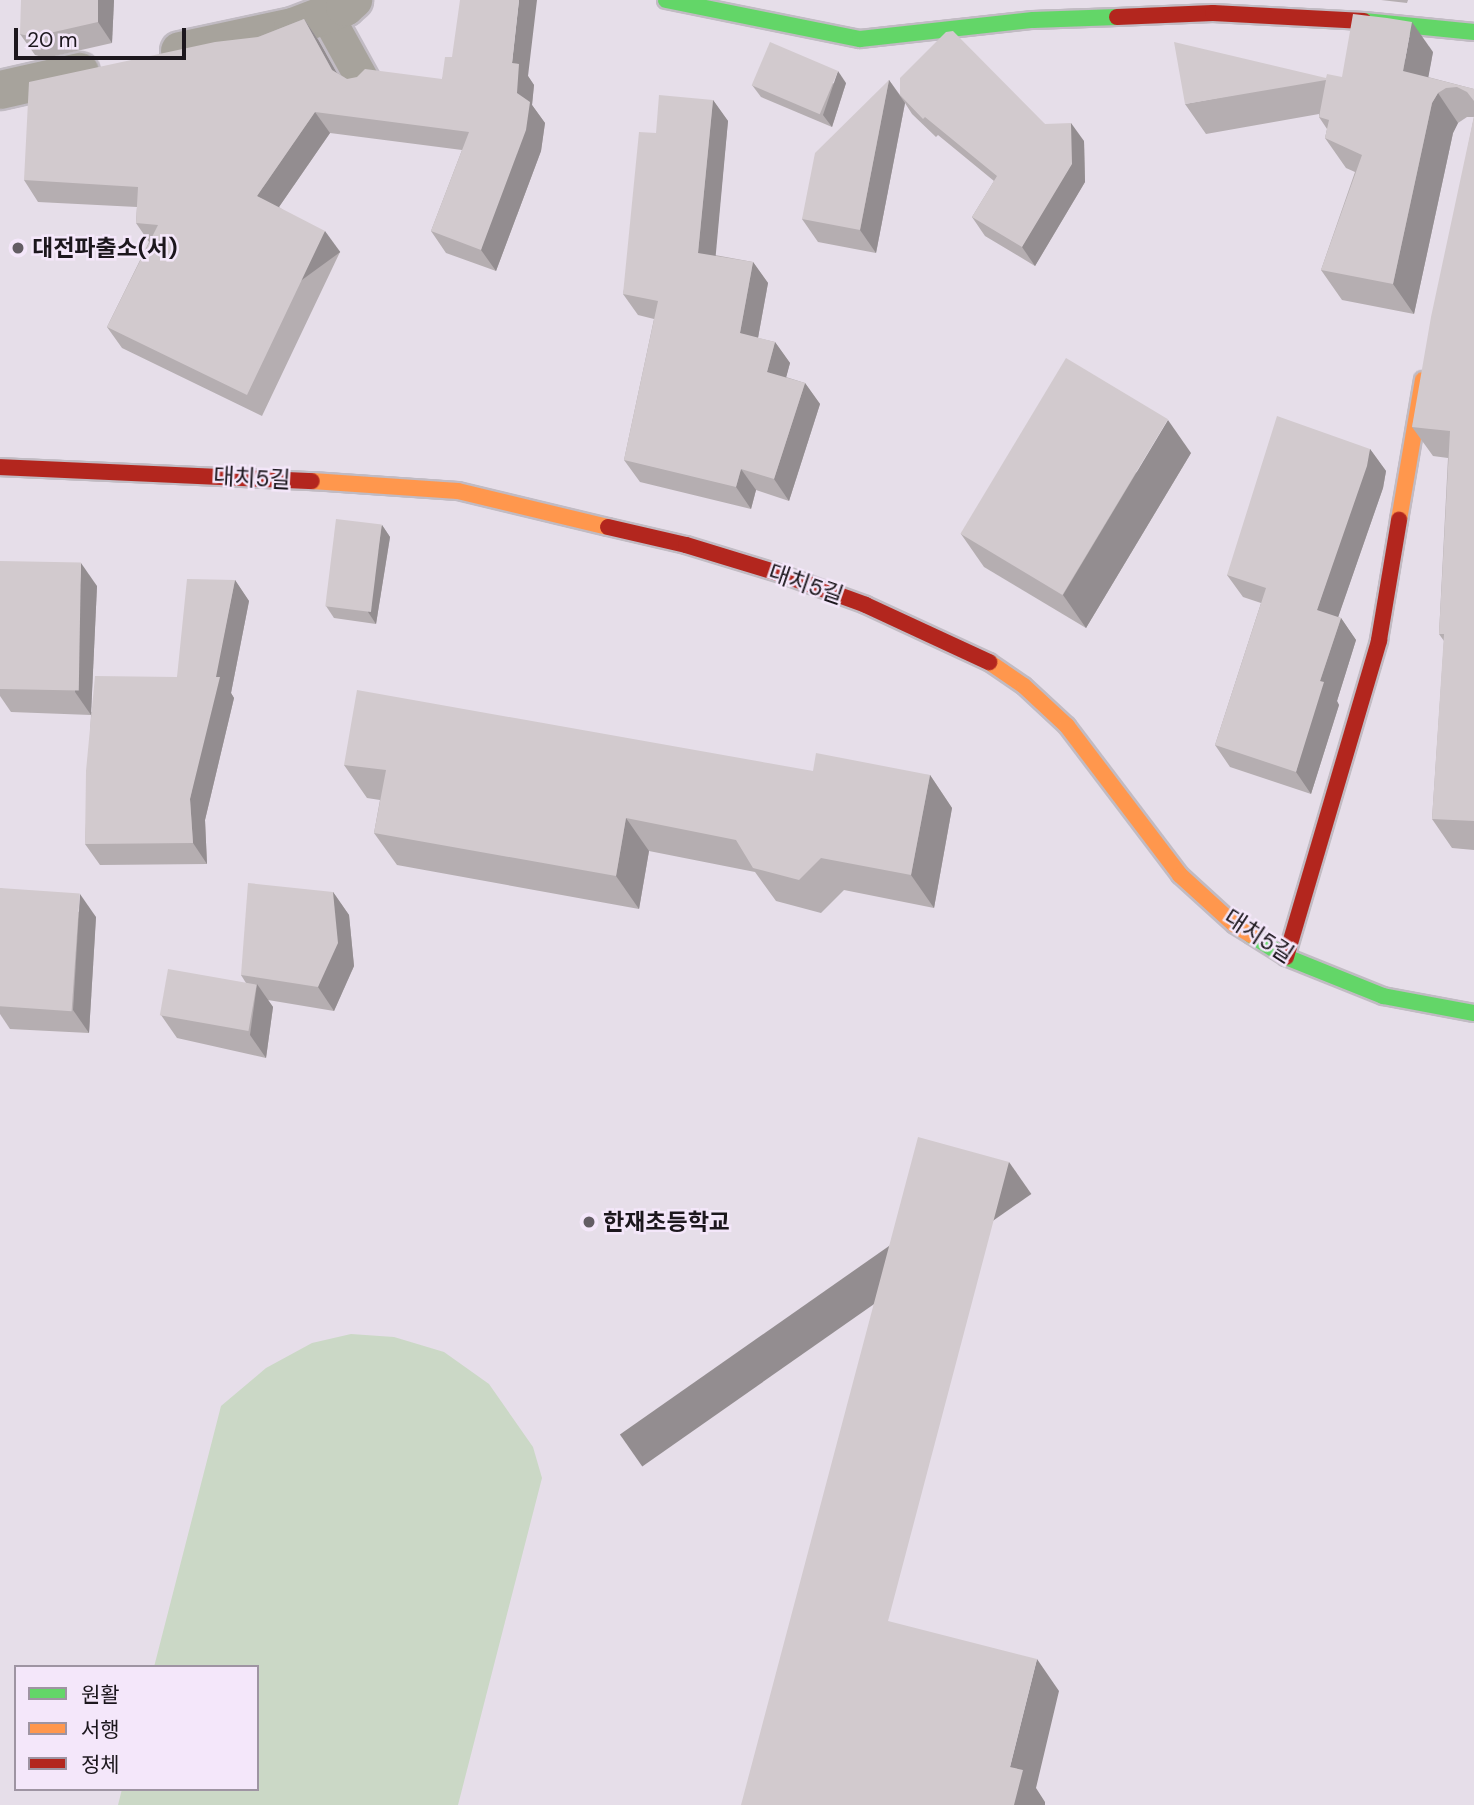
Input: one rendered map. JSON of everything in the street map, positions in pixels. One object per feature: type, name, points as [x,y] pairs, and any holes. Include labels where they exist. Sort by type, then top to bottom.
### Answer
[{"type":"street","points":[[666,0],[860,39],[1034,20],[1213,13],[1321,17],[1474,32]]},
{"type":"street","points":[[0,90],[293,27],[340,7]]},
{"type":"street","points":[[1286,957],[1350,747],[1379,640],[1425,369]]},
{"type":"street","name":"대치5길","points":[[0,467],[381,484],[458,491],[685,545],[781,574],[866,605],[982,657],[1024,686],[1068,726],[1180,875],[1235,925],[1286,957],[1383,996],[1474,1013]]},
{"type":"lane","points":[[340,7],[363,80]]},
{"type":"green space","points":[[351,1334],[394,1337],[444,1352],[489,1384],[533,1447],[542,1478],[458,1805],[118,1805],[122,1791],[259,1791],[259,1665],[155,1665],[221,1406],[266,1368],[312,1343]]},
{"type":"building","points":[[21,0],[98,0],[98,22],[32,37],[20,34]]},
{"type":"building","points":[[460,0],[519,0],[512,63],[519,64],[517,93],[530,102],[526,130],[481,250],[431,231],[469,132],[315,112],[257,196],[325,231],[247,395],[107,327],[158,225],[136,223],[138,187],[24,180],[29,82],[215,42],[258,37],[304,19],[332,70],[347,79],[357,77],[365,69],[442,79],[445,57],[452,57]]},
{"type":"building","points":[[1353,14],[1412,22],[1403,71],[1474,89],[1474,101],[1467,92],[1457,87],[1446,88],[1438,93],[1432,103],[1393,284],[1321,270],[1362,155],[1325,138],[1329,120],[1319,117],[1326,80],[1185,104],[1174,42],[1326,78],[1327,74],[1342,77]]},
{"type":"building","points":[[953,31],[1045,124],[1071,123],[1072,164],[1022,247],[972,217],[997,176],[925,117],[923,119],[900,95],[900,78],[946,32]]},
{"type":"building","points":[[770,42],[838,71],[820,114],[752,85]]},
{"type":"building","points":[[889,80],[860,230],[802,219],[815,153]]},
{"type":"building","points":[[659,95],[713,100],[698,253],[753,262],[740,333],[775,342],[767,372],[805,383],[774,479],[741,469],[736,487],[624,460],[658,301],[623,294],[639,132],[656,133]]},
{"type":"building","points":[[1474,116],[1474,821],[1432,819],[1444,634],[1439,634],[1450,431],[1412,427],[1431,317]]},
{"type":"building","points":[[1066,358],[1168,419],[1062,595],[960,534]]},
{"type":"building","points":[[1277,416],[1370,449],[1367,466],[1317,610],[1341,618],[1320,681],[1324,682],[1296,772],[1215,745],[1266,588],[1227,575]]},
{"type":"building","points":[[336,519],[382,525],[371,612],[325,606]]},
{"type":"building","points":[[0,561],[81,562],[79,690],[0,689]]},
{"type":"building","points":[[187,579],[235,580],[216,677],[220,677],[190,799],[193,843],[85,844],[86,771],[95,676],[177,677]]},
{"type":"building","points":[[357,690],[813,771],[816,753],[930,775],[911,875],[821,858],[799,880],[753,868],[736,840],[626,818],[616,876],[374,833],[386,770],[344,765]]},
{"type":"building","points":[[248,883],[333,892],[338,943],[318,987],[241,975]]},
{"type":"building","points":[[0,888],[80,894],[72,1011],[0,1006]]},
{"type":"building","points":[[168,969],[257,985],[248,1031],[160,1015]]},
{"type":"building","points":[[918,1137],[1009,1162],[888,1621],[1037,1659],[1010,1767],[1023,1770],[1014,1805],[741,1805]]},
{"type":"traffic: fast","points":[[666,0],[860,39],[1033,20],[1117,17]]},
{"type":"traffic: fast","points":[[1364,21],[1474,32]]},
{"type":"traffic: fast","points":[[1251,935],[1286,957],[1383,996],[1474,1013]]},
{"type":"traffic: slow","points":[[1399,520],[1423,380]]},
{"type":"traffic: slow","points":[[312,481],[458,491],[608,527]]},
{"type":"traffic: slow","points":[[989,662],[1024,686],[1067,726],[1180,875],[1235,925],[1251,935]]},
{"type":"traffic: jam","points":[[1117,17],[1213,13],[1364,21]]},
{"type":"traffic: jam","points":[[0,467],[312,481]]},
{"type":"traffic: jam","points":[[1286,957],[1379,640],[1399,520]]},
{"type":"traffic: jam","points":[[608,527],[686,545],[781,574],[866,605],[989,662]]},
{"type":"place","name":"대전파출소(서)","points":[[18,248]]},
{"type":"place","name":"한재초등학교","points":[[589,1222]]}]
